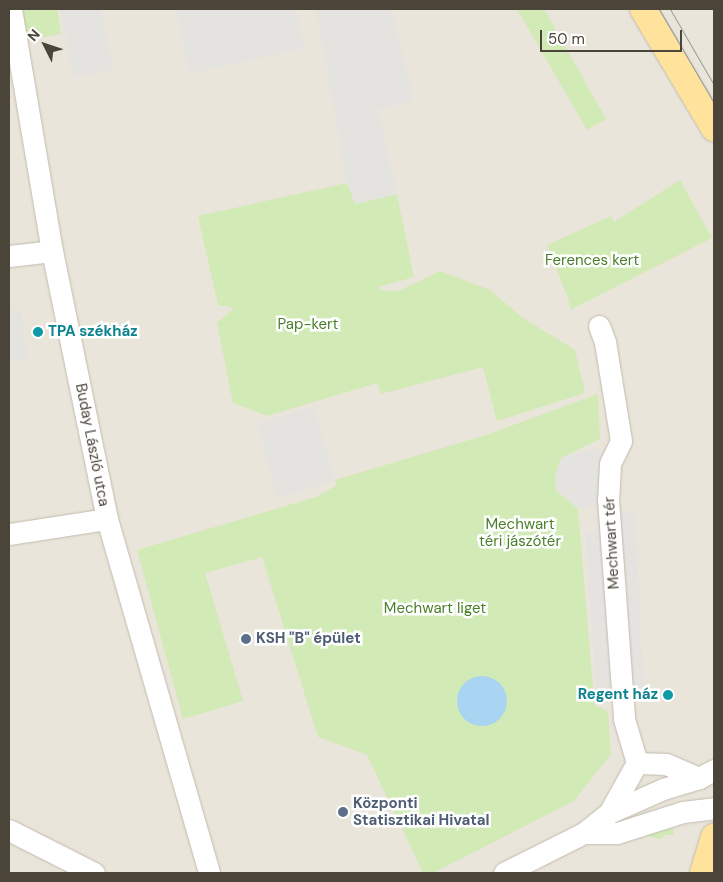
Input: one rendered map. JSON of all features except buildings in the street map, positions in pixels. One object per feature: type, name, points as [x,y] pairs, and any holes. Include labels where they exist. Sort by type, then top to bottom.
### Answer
[{"type":"main road","points":[[643,9],[714,128]]},
{"type":"main road","points":[[703,873],[714,836]]},
{"type":"street","name":"Buday László utca","points":[[11,9],[52,251],[107,519],[209,873]]},
{"type":"street","points":[[9,256],[52,251]]},
{"type":"street","name":"Mechwart tér","points":[[599,326],[605,342],[621,440],[610,464],[608,499],[624,719],[637,763]]},
{"type":"street","points":[[9,534],[107,519]]},
{"type":"street","points":[[609,812],[637,763],[666,764],[698,778]]},
{"type":"street","points":[[698,778],[698,789],[714,800]]},
{"type":"street","points":[[504,873],[584,833],[609,812],[663,789],[698,778]]},
{"type":"street","points":[[584,833],[617,833],[683,812],[714,808]]},
{"type":"street","points":[[9,830],[94,873]]},
{"type":"shaded area","points":[[9,9],[714,9],[714,873],[9,873]]},
{"type":"shaded area","points":[[60,9],[101,9],[113,70],[74,77]]},
{"type":"shaded area","points":[[296,9],[304,48],[189,74],[176,10]]},
{"type":"shaded area","points":[[316,9],[391,9],[414,100],[378,110],[397,194],[355,204],[347,182]]},
{"type":"shaded area","points":[[21,309],[27,360],[9,360],[9,311]]},
{"type":"shaded area","points":[[314,407],[335,480],[277,499],[257,423]]},
{"type":"shaded area","points":[[598,448],[613,458],[603,503],[578,509],[556,490],[555,476],[561,458]]},
{"type":"shaded area","points":[[635,510],[644,694],[597,697],[585,532],[610,530],[609,512]]},
{"type":"green space","points":[[22,9],[57,9],[61,34],[28,40]]},
{"type":"green space","points":[[517,9],[544,9],[606,119],[587,130]]},
{"type":"green space","name":"Ferences kert","points":[[680,180],[712,238],[570,310],[569,301],[547,245],[611,216],[614,222]]},
{"type":"green space","name":"Pap-kert","points":[[347,183],[355,204],[397,194],[414,277],[378,287],[382,290],[399,291],[440,271],[490,290],[523,318],[575,350],[585,393],[497,421],[483,367],[381,394],[377,383],[267,416],[233,403],[217,323],[234,308],[218,305],[198,216]]},
{"type":"green space","name":"Mechwart liget","points":[[598,394],[600,439],[561,458],[555,477],[556,490],[578,509],[594,700],[595,705],[608,712],[611,754],[574,801],[433,873],[423,873],[367,755],[318,737],[262,557],[205,573],[243,701],[183,719],[137,550],[316,497],[337,485],[335,480],[486,435]]},
{"type":"green space","points":[[673,828],[674,835],[665,835],[661,839],[643,835]]},
{"type":"water","points":[[487,676],[500,683],[506,691],[506,711],[500,719],[492,725],[477,726],[464,719],[458,711],[457,696],[464,683],[472,677]]},
{"type":"tram line","points":[[659,9],[714,103]]},
{"type":"tram line","points":[[670,9],[714,85]]},
{"type":"place","name":"TPA székház","points":[[38,332]]},
{"type":"place","name":"KSH \"B\" épület","points":[[246,639]]},
{"type":"place","name":"Regent ház","points":[[668,695]]},
{"type":"place","name":"Központi Statisztikai Hivatal","points":[[343,812]]},
{"type":"park label","name":"Mechwart téri jászótér","points":[[520,532]]}]
